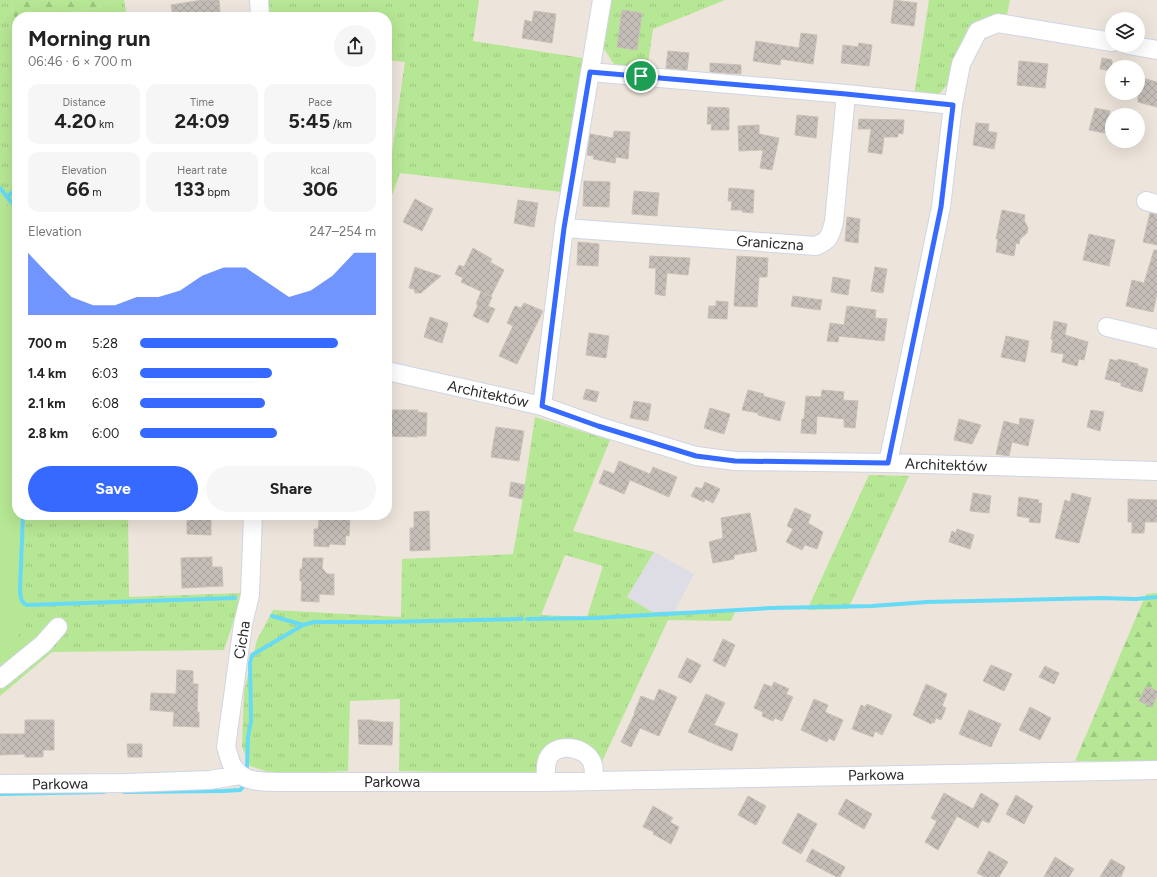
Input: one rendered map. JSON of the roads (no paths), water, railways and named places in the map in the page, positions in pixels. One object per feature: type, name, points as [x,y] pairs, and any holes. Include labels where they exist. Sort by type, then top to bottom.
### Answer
[{"type":"street","points":[[260,0],[260,12]]},
{"type":"street","points":[[542,406],[564,228],[602,0]]},
{"type":"street","points":[[888,463],[941,207],[953,105],[961,64],[978,31],[998,23],[1105,41]]},
{"type":"street","points":[[1145,48],[1157,50]]},
{"type":"street","points":[[590,72],[846,94],[953,105]]},
{"type":"street","name":"Graniczna","points":[[564,228],[816,246],[824,243],[830,237],[834,222],[846,94]]},
{"type":"street","points":[[1107,327],[1157,339]]},
{"type":"street","name":"Architektów","points":[[392,372],[542,406],[598,426],[696,456],[735,461],[888,463],[1157,471]]},
{"type":"street","name":"Cicha","points":[[236,769],[226,747],[244,624],[250,595],[253,520]]},
{"type":"street","points":[[0,679],[42,644],[58,627]]},
{"type":"street","points":[[546,782],[547,761],[551,754],[567,748],[587,754],[593,764],[594,780]]},
{"type":"street","name":"Parkowa","points":[[0,784],[127,783],[210,780],[236,769],[251,780],[280,782],[546,782],[1157,770]]},
{"type":"waterway","points":[[0,188],[12,203]]},
{"type":"waterway","points":[[7,197],[12,192]]},
{"type":"waterway","points":[[23,520],[20,590],[22,601],[27,605],[235,598]]},
{"type":"waterway","points":[[527,619],[594,618],[771,608],[872,606],[927,602],[1101,598],[1136,599],[1157,597]]},
{"type":"waterway","points":[[272,616],[303,625]]},
{"type":"waterway","points":[[247,767],[248,737],[251,721],[250,663],[252,655],[303,625],[314,622],[522,619]]},
{"type":"waterway","points":[[124,792],[223,791],[240,790],[244,786]]},
{"type":"waterway","points":[[0,794],[104,792]]}]
